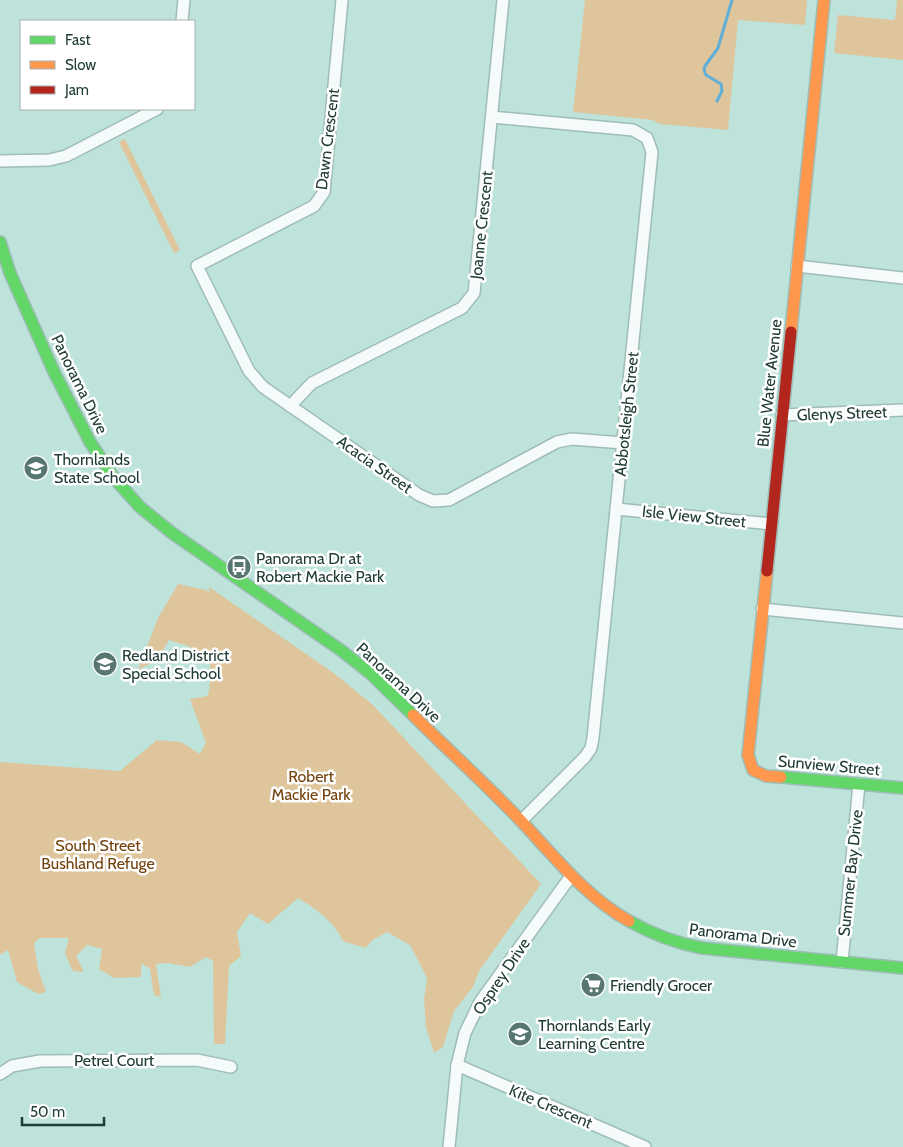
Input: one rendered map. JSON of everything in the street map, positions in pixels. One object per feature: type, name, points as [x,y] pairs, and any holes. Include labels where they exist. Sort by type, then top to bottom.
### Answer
[{"type":"street","points":[[182,20],[184,0]]},
{"type":"street","name":"Dawn Crescent","points":[[197,266],[314,206],[324,192],[342,0]]},
{"type":"street","name":"Joanne Crescent","points":[[290,406],[312,383],[462,308],[474,293],[503,0]]},
{"type":"street","name":"Blue Water Avenue","points":[[753,770],[748,755],[824,0]]},
{"type":"street","points":[[0,161],[49,160],[66,156],[155,110]]},
{"type":"street","name":"Abbotsleigh Street","points":[[492,117],[633,130],[647,138],[652,152],[593,738],[590,748],[584,757],[521,821]]},
{"type":"street","name":"Panorama Drive","points":[[0,242],[10,273],[54,372],[90,442],[114,478],[140,507],[172,534],[342,651],[371,674],[521,821],[571,876],[615,913],[642,929],[670,940],[702,948],[903,968]]},
{"type":"street","name":"Acacia Street","points":[[197,266],[249,371],[263,387],[419,495],[433,501],[448,500],[557,442],[572,439],[623,443]]},
{"type":"street","points":[[797,266],[903,278]]},
{"type":"street","name":"Glenys Street","points":[[782,415],[902,413]]},
{"type":"street","name":"Isle View Street","points":[[616,509],[771,524]]},
{"type":"street","points":[[762,609],[903,623]]},
{"type":"street","name":"Sunview Street","points":[[753,770],[766,776],[903,788]]},
{"type":"street","name":"Summer Bay Drive","points":[[842,962],[859,784]]},
{"type":"street","name":"Osprey Drive","points":[[449,1147],[457,1065],[465,1034],[480,1002],[571,876]]},
{"type":"street","name":"Petrel Court","points":[[0,1074],[12,1066],[40,1060],[197,1060],[231,1067]]},
{"type":"street","name":"Kite Crescent","points":[[457,1065],[645,1147]]},
{"type":"green space","points":[[585,0],[807,0],[805,25],[738,20],[728,130],[660,124],[653,120],[573,112]]},
{"type":"green space","points":[[897,0],[903,0],[903,60],[834,53],[838,15],[895,20]]},
{"type":"green space","points":[[125,139],[180,250],[174,253],[119,142]]},
{"type":"green space","points":[[178,584],[206,590],[209,593],[209,587],[335,674],[373,705],[541,884],[479,971],[473,987],[454,1011],[443,1047],[434,1053],[426,1027],[424,1000],[427,978],[410,945],[387,932],[373,940],[365,948],[343,941],[329,921],[298,898],[268,924],[250,913],[237,932],[241,956],[229,966],[225,1044],[214,1044],[213,961],[206,957],[190,967],[168,963],[156,964],[161,997],[154,995],[150,968],[141,964],[141,977],[114,978],[99,969],[102,949],[87,945],[76,956],[84,972],[73,971],[65,954],[69,938],[40,938],[34,943],[38,969],[46,992],[38,994],[17,982],[8,950],[0,955],[0,762],[120,771],[157,740],[181,742],[200,754],[206,743],[190,699],[208,696],[210,658],[188,646],[169,640],[157,660],[138,670],[158,618]]},
{"type":"waterway","points":[[717,101],[722,91],[721,84],[706,75],[704,70],[718,48],[732,0]]},
{"type":"traffic: fast","points":[[0,242],[10,273],[54,372],[90,442],[114,478],[140,507],[172,533],[342,651],[371,674],[413,715]]},
{"type":"traffic: fast","points":[[781,777],[903,788]]},
{"type":"traffic: fast","points":[[629,921],[664,938],[702,948],[903,968]]},
{"type":"traffic: slow","points":[[791,332],[824,0]]},
{"type":"traffic: slow","points":[[767,571],[748,755],[753,770],[766,776],[781,777]]},
{"type":"traffic: slow","points":[[413,715],[509,808],[585,888],[613,911],[629,921]]},
{"type":"traffic: jam","points":[[767,571],[791,332]]},
{"type":"place","name":"Thornlands State School","points":[[36,468]]},
{"type":"place","name":"Panorama Dr at Robert Mackie Park","points":[[239,567]]},
{"type":"place","name":"Redland District Special School","points":[[105,664]]},
{"type":"place","name":"Friendly Grocer","points":[[593,985]]},
{"type":"place","name":"Thornlands Early Learning Centre","points":[[520,1034]]},
{"type":"park label","name":"Robert Mackie Park","points":[[311,785]]},
{"type":"park label","name":"South Street Bushland Refuge","points":[[98,854]]}]
